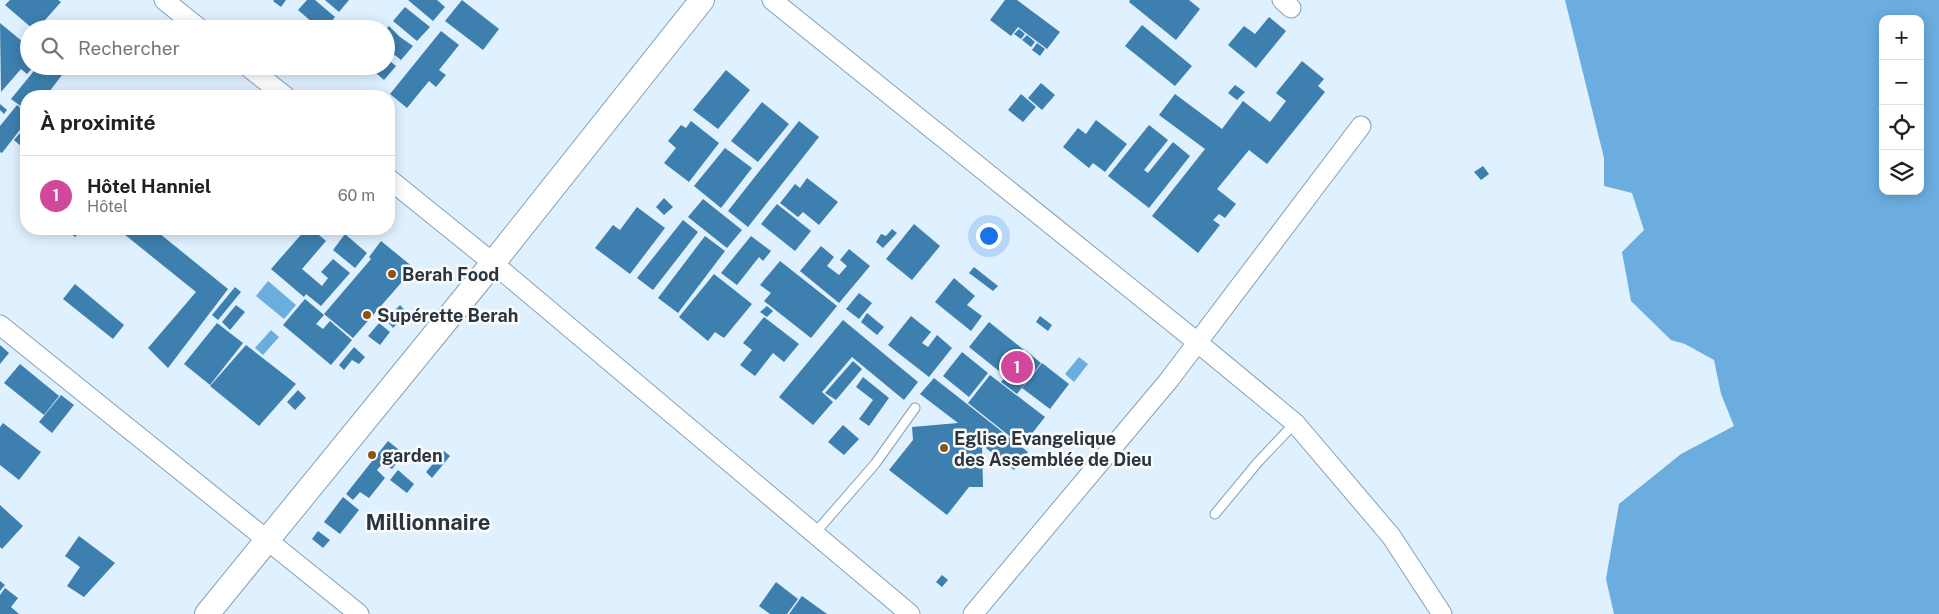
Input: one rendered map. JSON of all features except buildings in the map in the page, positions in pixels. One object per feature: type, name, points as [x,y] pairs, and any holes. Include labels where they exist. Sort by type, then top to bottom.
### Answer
[{"type":"street","points":[[164,0],[189,20]]},
{"type":"street","points":[[207,614],[494,263],[702,0]]},
{"type":"street","points":[[772,0],[1197,342],[1294,423],[1391,536],[1442,614]]},
{"type":"street","points":[[258,75],[277,90]]},
{"type":"street","points":[[973,614],[1169,380],[1361,126]]},
{"type":"street","points":[[395,184],[494,263],[910,614]]},
{"type":"street","points":[[0,325],[359,614]]},
{"type":"lane","points":[[815,533],[875,464],[915,408]]},
{"type":"lane","points":[[1215,514],[1258,462],[1294,423]]},
{"type":"water","points":[[1565,0],[1939,0],[1939,614],[1614,614],[1606,579],[1619,504],[1681,454],[1734,426],[1721,394],[1714,360],[1685,344],[1671,340],[1631,301],[1622,252],[1644,230],[1632,193],[1604,186],[1604,158]]},
{"type":"water","points":[[268,281],[296,305],[284,319],[256,296]]},
{"type":"water","points":[[271,330],[279,337],[263,355],[255,348]]},
{"type":"water","points":[[1079,357],[1088,364],[1074,382],[1065,374]]},
{"type":"place","name":"Berah Food","points":[[392,274]]},
{"type":"place","name":"Supérette Berah","points":[[367,315]]},
{"type":"place","name":"Hôtel Hanniel","points":[[1017,367]]},
{"type":"place","name":"Eglise Evangelique des Assemblée de Dieu","points":[[944,448]]},
{"type":"place","name":"garden","points":[[372,455]]},
{"type":"district","name":"Millionnaire","points":[[428,522]]}]
